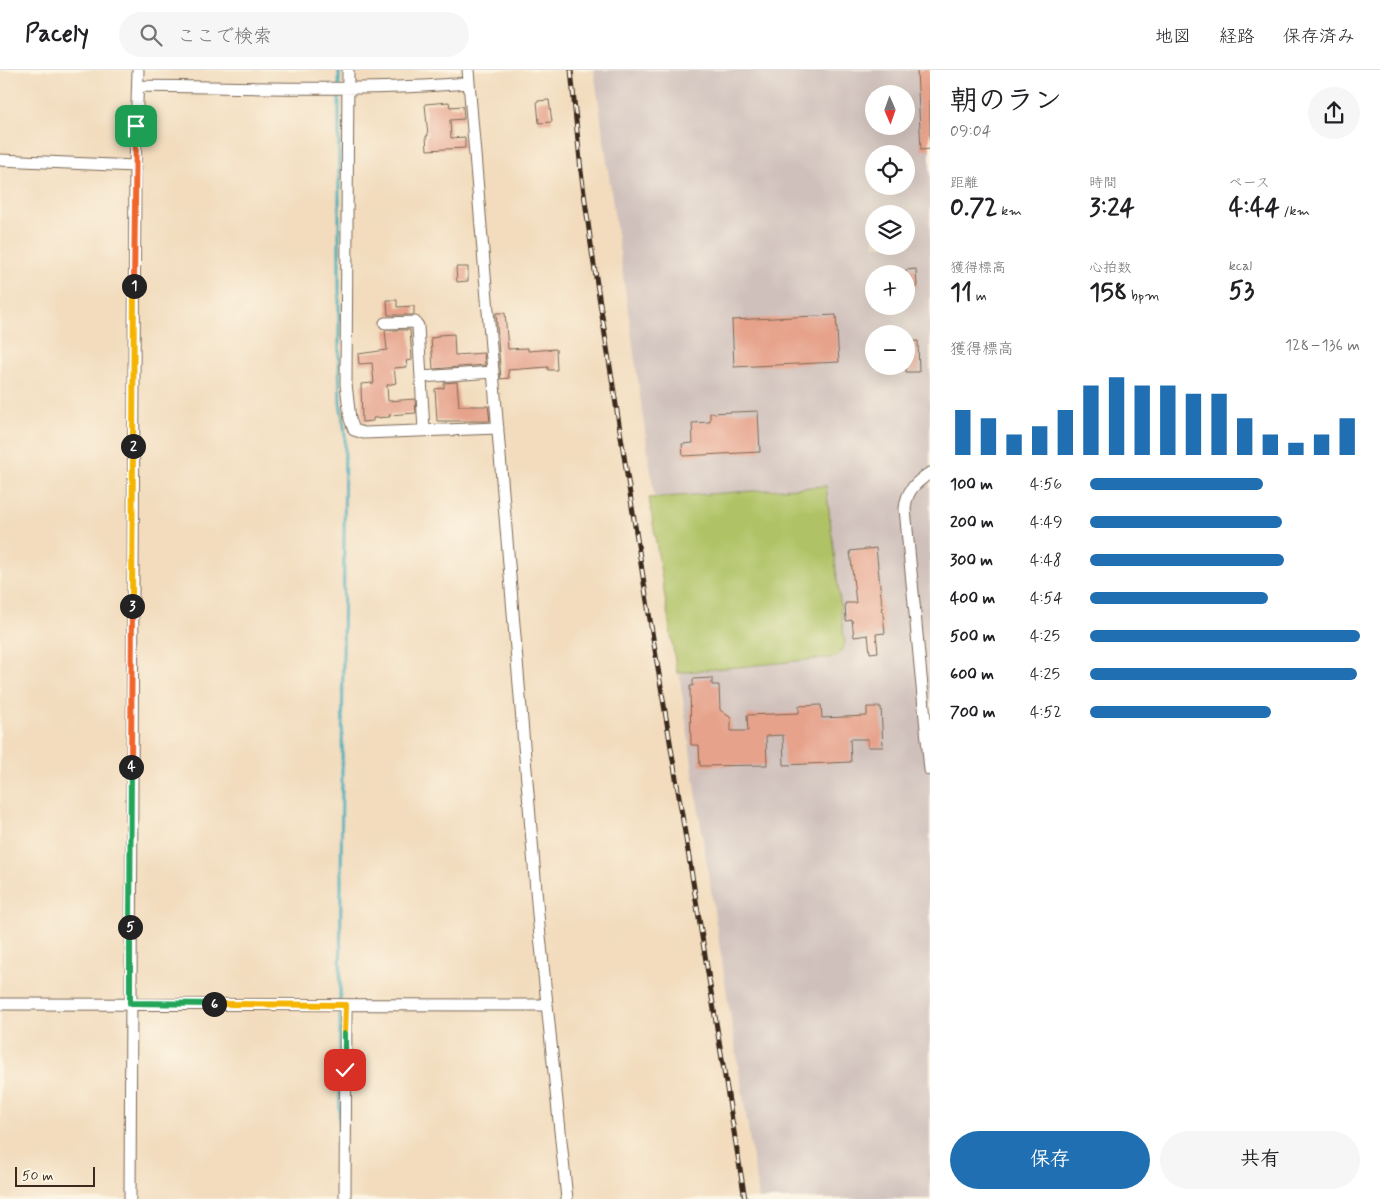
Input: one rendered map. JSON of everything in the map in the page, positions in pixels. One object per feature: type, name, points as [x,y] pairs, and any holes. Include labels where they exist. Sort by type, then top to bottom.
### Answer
[{"type":"street","points":[[130,1199],[135,166],[138,70]]},
{"type":"street","points":[[348,70],[346,384],[350,419],[354,430],[364,433],[498,428]]},
{"type":"street","points":[[468,70],[539,926],[567,1199]]},
{"type":"street","points":[[138,86],[348,88],[421,87],[469,83]]},
{"type":"street","points":[[0,160],[135,166]]},
{"type":"street","points":[[385,323],[415,322],[418,326],[424,430]]},
{"type":"street","points":[[421,377],[493,372]]},
{"type":"street","points":[[930,473],[916,482],[909,491],[905,509],[930,770]]},
{"type":"street","points":[[0,1004],[547,1005]]},
{"type":"street","points":[[345,1199],[346,1005]]},
{"type":"shaded area","points":[[594,70],[930,70],[930,1199],[759,1199],[701,827]]},
{"type":"green space","points":[[826,486],[845,644],[837,657],[677,673],[649,498]]},
{"type":"building","points":[[917,70],[930,70],[930,149],[921,150]]},
{"type":"building","points":[[549,100],[552,122],[539,123],[537,101]]},
{"type":"building","points":[[449,102],[450,107],[463,106],[464,119],[450,120],[451,138],[465,137],[465,148],[427,150],[426,136],[428,136],[425,104]]},
{"type":"building","points":[[456,267],[468,267],[468,281],[457,282]]},
{"type":"building","points":[[916,269],[917,287],[915,287]]},
{"type":"building","points":[[387,300],[397,300],[397,307],[414,306],[414,315],[388,315]]},
{"type":"building","points":[[496,313],[505,313],[508,349],[528,348],[528,351],[556,349],[557,370],[548,370],[548,367],[508,370],[509,378],[501,379]]},
{"type":"building","points":[[836,315],[839,362],[734,367],[732,320]]},
{"type":"building","points":[[385,330],[410,330],[412,360],[406,361],[407,367],[394,368],[396,383],[387,385],[388,401],[415,399],[416,413],[389,415],[390,417],[373,418],[373,421],[362,422],[361,384],[374,383],[372,363],[359,364],[358,354],[387,350]]},
{"type":"building","points":[[454,334],[455,355],[484,353],[485,365],[433,369],[431,338],[438,337],[438,335]]},
{"type":"building","points":[[915,341],[918,341],[919,372],[915,372]]},
{"type":"building","points":[[457,382],[459,406],[488,406],[490,421],[437,421],[435,389],[444,388],[444,383]]},
{"type":"building","points":[[758,411],[760,452],[683,456],[682,444],[693,443],[692,423],[710,422],[710,413]]},
{"type":"building","points":[[876,548],[885,633],[876,634],[878,652],[870,653],[868,635],[854,637],[852,620],[846,621],[845,603],[856,603],[850,551]]},
{"type":"building","points":[[712,678],[712,685],[719,685],[720,710],[731,718],[731,731],[748,731],[747,715],[799,713],[799,706],[821,705],[822,718],[867,716],[867,707],[881,707],[883,747],[868,747],[868,739],[850,739],[851,762],[784,765],[783,735],[766,736],[767,765],[700,766],[699,745],[691,745],[690,686],[693,686],[693,679]]},
{"type":"waterway","points":[[339,70],[339,363],[340,403],[345,432],[340,1001]]},
{"type":"waterway","points":[[339,1199],[340,1008]]},
{"type":"railway","points":[[571,70],[581,171],[592,252],[745,1199]]},
{"type":"route","points":[[136,126],[130,1003],[346,1005],[345,1070]]}]
